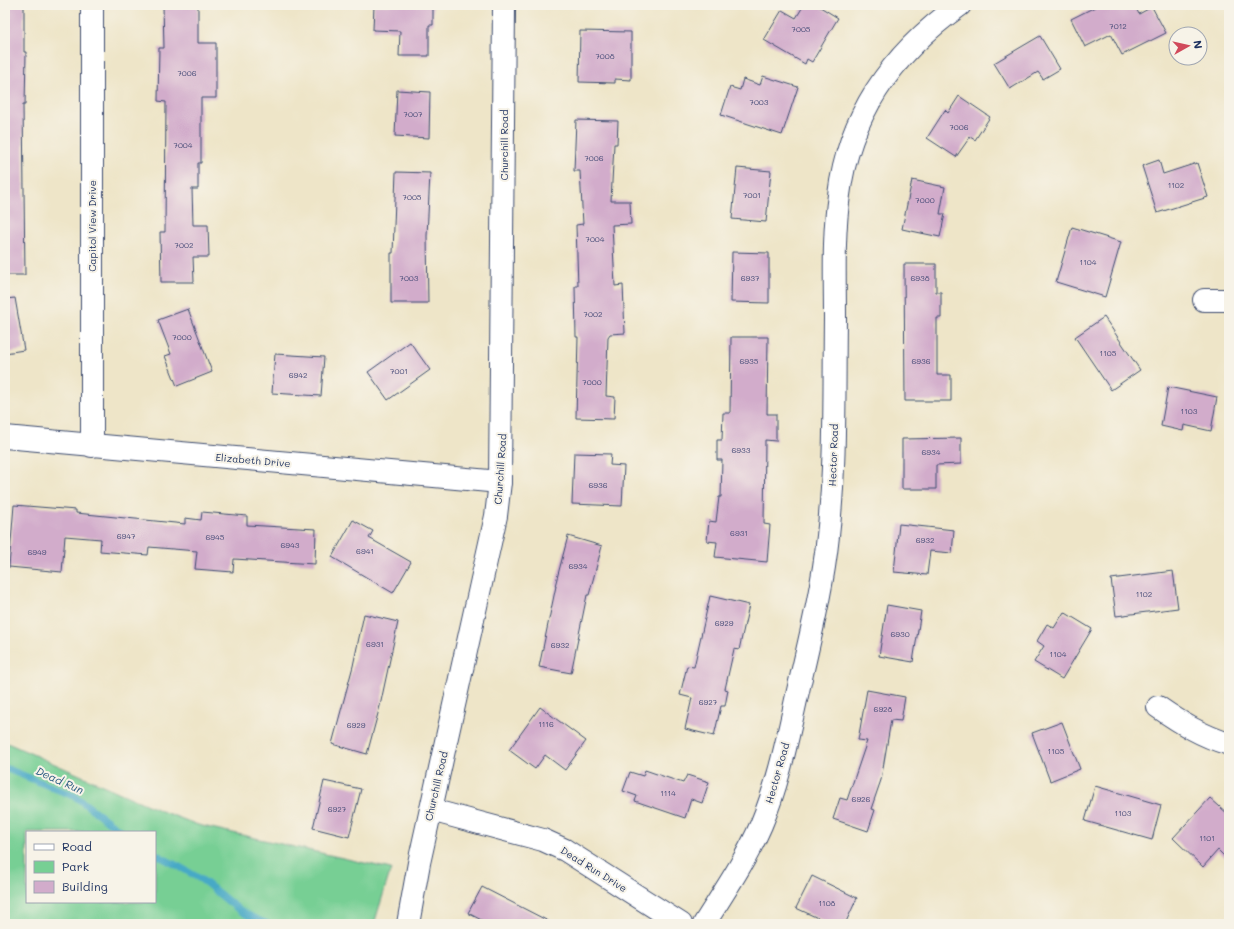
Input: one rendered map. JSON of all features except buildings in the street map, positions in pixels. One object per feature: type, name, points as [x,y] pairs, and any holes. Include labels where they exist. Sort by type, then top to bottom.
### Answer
[{"type":"street","name":"Capitol View Drive","points":[[92,5],[92,446]]},
{"type":"street","name":"Churchill Road","points":[[408,924],[431,810],[496,516],[500,482],[504,5]]},
{"type":"street","name":"Hector Road","points":[[704,924],[760,826],[776,782],[817,605],[828,538],[834,464],[835,235],[839,194],[848,154],[863,115],[883,78],[912,44],[934,24],[960,5]]},
{"type":"street","points":[[1204,300],[1229,300]]},
{"type":"street","name":"Elizabeth Drive","points":[[5,437],[500,482]]},
{"type":"street","points":[[1158,707],[1183,725],[1212,739],[1229,744]]},
{"type":"street","name":"Dead Run Drive","points":[[431,810],[543,840],[565,850],[681,924]]},
{"type":"green space","points":[[5,742],[159,810],[198,825],[391,869],[374,924],[8,924],[5,919]]},
{"type":"waterway","name":"Dead Run","points":[[5,768],[76,797],[121,831]]},
{"type":"waterway","name":"Dead Run","points":[[156,855],[206,883],[242,912],[268,924]]}]
